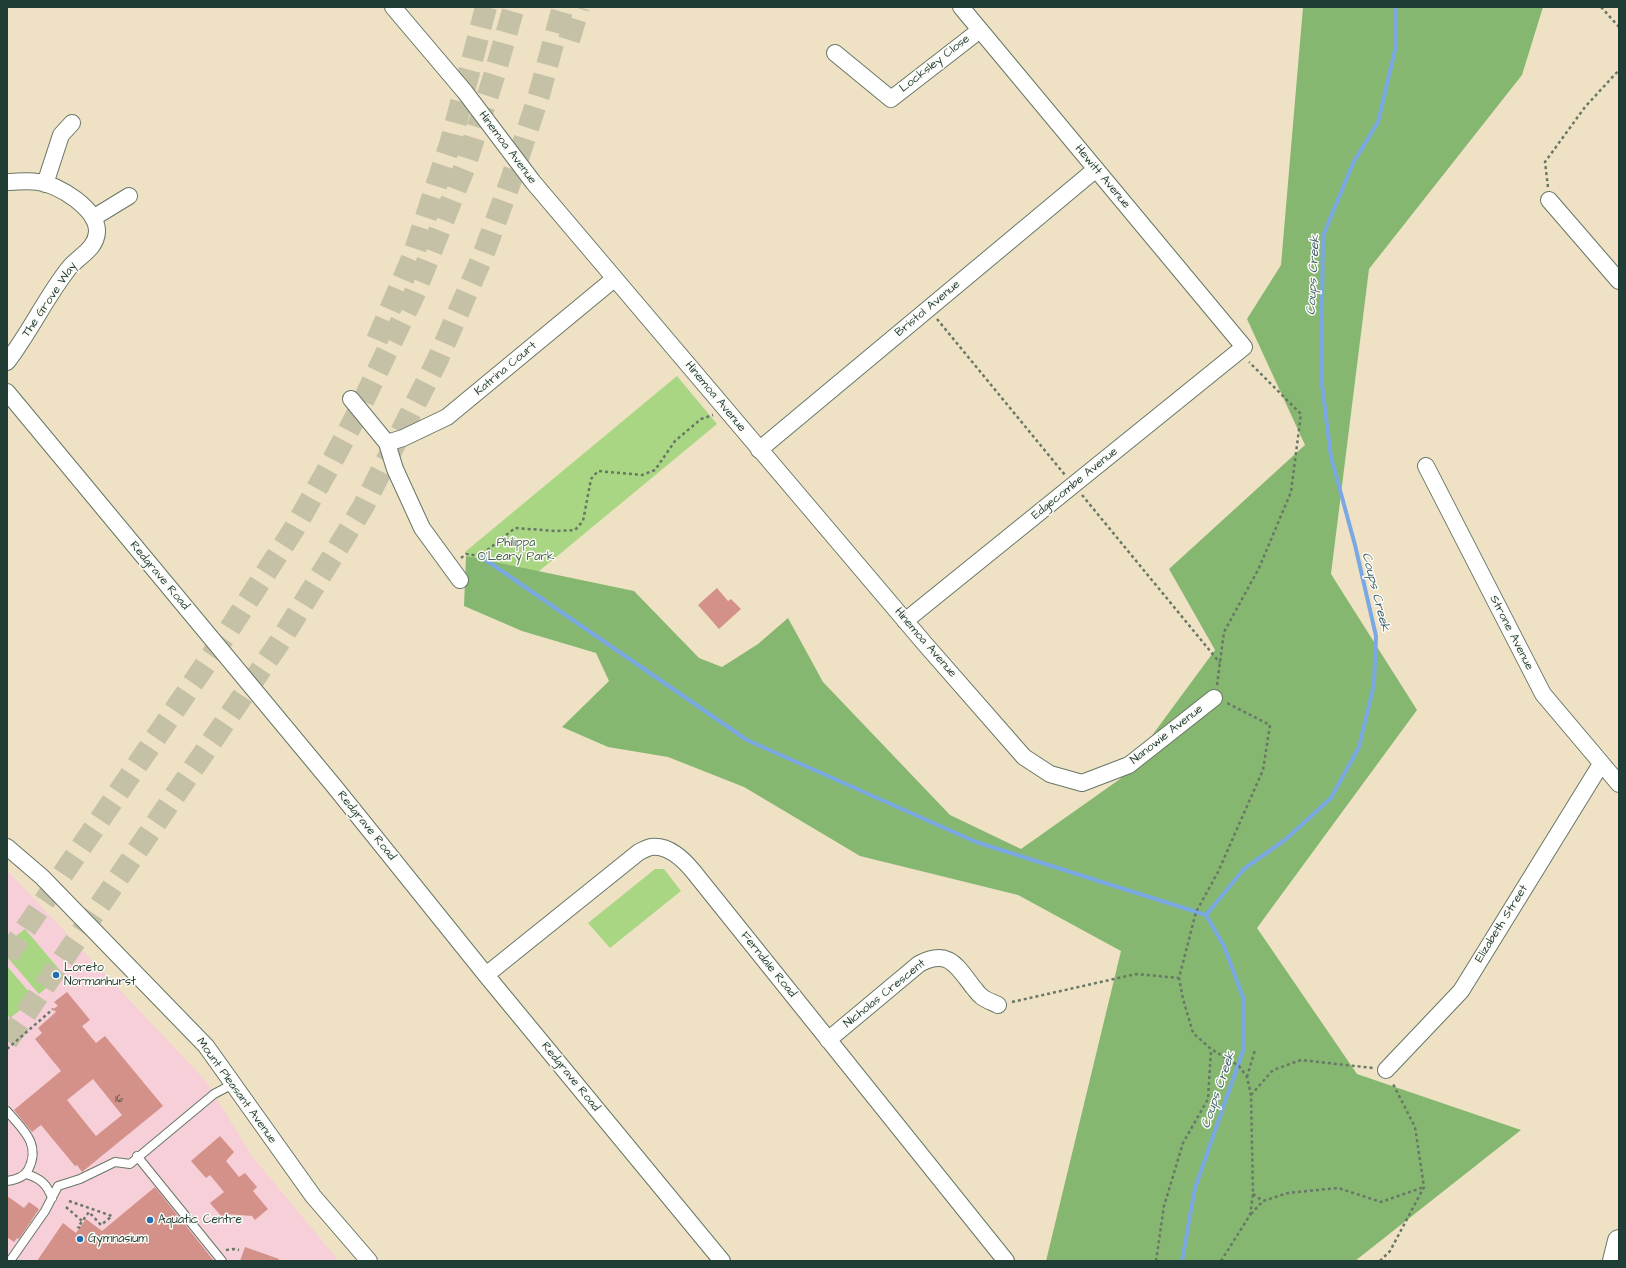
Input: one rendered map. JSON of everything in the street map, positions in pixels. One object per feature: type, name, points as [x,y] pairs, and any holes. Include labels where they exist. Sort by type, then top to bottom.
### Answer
[{"type":"main road","points":[[1614,1261],[1619,1241]]},
{"type":"street","name":"Hewitt Avenue","points":[[961,7],[1244,347]]},
{"type":"street","name":"Hinemoa Avenue","points":[[402,10],[533,182],[759,450],[1024,757],[1050,774]]},
{"type":"street","name":"Locksley Close","points":[[835,53],[891,99],[980,30]]},
{"type":"street","points":[[45,184],[49,168],[62,135],[72,123]]},
{"type":"street","name":"Bristol Avenue","points":[[759,450],[1096,169]]},
{"type":"street","points":[[7,182],[38,182],[64,191],[84,207],[93,218],[129,196]]},
{"type":"street","points":[[1549,200],[1619,282]]},
{"type":"street","name":"The Grove Way","points":[[7,362],[70,267],[91,247],[97,232],[93,218]]},
{"type":"street","name":"Katrina Court","points":[[387,443],[403,438],[447,417],[614,279]]},
{"type":"street","name":"Edgecombe Avenue","points":[[906,621],[1244,347]]},
{"type":"street","name":"Redgrave Road","points":[[7,392],[334,786],[486,975],[722,1261]]},
{"type":"street","points":[[351,399],[387,443],[395,469],[422,528],[460,580]]},
{"type":"street","name":"Strone Avenue","points":[[1426,466],[1543,694],[1619,784]]},
{"type":"street","name":"Nanowie Avenue","points":[[1050,774],[1082,783],[1129,765],[1214,698]]},
{"type":"street","name":"Elizabeth Street","points":[[1386,1070],[1461,991],[1601,764]]},
{"type":"street","name":"Mount Pleasant Avenue","points":[[7,847],[42,877],[206,1046],[313,1196],[369,1261]]},
{"type":"street","name":"Ferndale Road","points":[[486,975],[639,852],[651,847],[663,848],[674,853],[684,860],[1006,1261]]},
{"type":"street","name":"Nicholas Crescent","points":[[828,1040],[919,964],[928,959],[940,957],[949,960],[957,967],[981,996],[998,1005]]},
{"type":"lane","points":[[10,1261],[45,1211],[58,1186],[80,1179],[114,1162],[130,1164],[137,1156],[214,1094],[233,1084]]},
{"type":"lane","points":[[7,1111],[32,1142],[34,1153],[26,1174],[7,1181]]},
{"type":"lane","points":[[137,1156],[222,1261]]},
{"type":"lane","points":[[26,1174],[36,1177],[41,1181],[50,1192],[52,1198]]},
{"type":"path","points":[[1601,7],[1619,28]]},
{"type":"path","points":[[1549,200],[1545,162],[1585,107],[1619,70]]},
{"type":"path","points":[[1244,347],[1240,354],[1301,414],[1291,492],[1259,568],[1224,632],[1214,698],[1232,705],[1270,725],[1263,770],[1218,872],[1196,912],[1179,978],[1183,999],[1193,1033],[1211,1049],[1239,1066],[1247,1077],[1251,1095],[1253,1194],[1250,1215]]},
{"type":"path","points":[[450,567],[466,554],[480,556],[515,528],[556,531],[575,530],[583,521],[591,479],[598,471],[642,475],[655,470],[675,441],[701,419],[727,411]]},
{"type":"path","points":[[998,1005],[1136,974],[1179,978]]},
{"type":"path","points":[[7,1049],[53,1009]]},
{"type":"path","points":[[1156,1261],[1164,1206],[1183,1143],[1208,1099],[1211,1049]]},
{"type":"path","points":[[1247,1077],[1255,1050]]},
{"type":"path","points":[[1251,1095],[1273,1070],[1301,1060],[1386,1070],[1415,1127],[1424,1187],[1390,1251],[1380,1261]]},
{"type":"path","points":[[1221,1261],[1250,1215],[1263,1201],[1288,1193],[1338,1188],[1381,1202],[1424,1187]]},
{"type":"path","points":[[1253,1194],[1263,1201]]},
{"type":"path","points":[[69,1201],[112,1216],[101,1225],[89,1212],[78,1227],[80,1228]]},
{"type":"path","points":[[66,1207],[82,1221]]},
{"type":"shaded area","name":"Loreto Normanhurst","points":[[7,870],[205,1080],[252,1156],[339,1261],[7,1261]]},
{"type":"green space","points":[[1303,7],[1543,7],[1522,75],[1369,269],[1331,574],[1417,710],[1257,928],[1357,1074],[1521,1130],[1355,1261],[1046,1261],[1121,951],[1018,895],[860,856],[744,787],[668,757],[608,747],[562,727],[609,681],[596,653],[522,631],[464,606],[466,556],[634,591],[699,658],[722,667],[758,644],[788,618],[823,682],[950,815],[1021,849],[1120,779],[1215,650],[1169,569],[1305,445],[1247,319],[1281,265]]},
{"type":"green space","name":"Philippa O'Leary Park","points":[[677,376],[717,424],[503,601],[465,552]]},
{"type":"green space","points":[[655,869],[664,869],[681,891],[610,948],[588,923]]},
{"type":"green space","points":[[25,929],[63,974],[39,994],[7,957],[7,943]]},
{"type":"green space","points":[[7,966],[35,999],[10,1018],[7,1015]]},
{"type":"building","points":[[717,588],[728,601],[731,599],[741,609],[719,629],[698,605]]},
{"type":"building","points":[[67,992],[90,1020],[82,1026],[96,1043],[105,1036],[163,1106],[82,1172],[77,1165],[75,1166],[41,1125],[32,1132],[14,1110],[61,1071],[35,1039],[42,1033],[38,1028],[56,1012],[53,1009],[58,1006],[54,1002]],"holes":[[[93,1079],[122,1115],[96,1136],[67,1100]]]},
{"type":"building","points":[[220,1136],[234,1152],[226,1161],[239,1177],[245,1173],[257,1187],[253,1191],[268,1209],[255,1220],[252,1216],[226,1214],[222,1217],[210,1203],[224,1192],[210,1175],[206,1178],[191,1161]]},
{"type":"building","name":"Aquatic Centre","points":[[155,1187],[214,1261],[37,1261],[63,1223],[76,1233],[86,1219],[102,1231]]},
{"type":"building","points":[[7,1196],[24,1208],[29,1202],[39,1209],[19,1239],[17,1238],[14,1242],[7,1237]]},
{"type":"building","points":[[245,1247],[279,1259],[279,1261],[240,1261]]},
{"type":"waterway","name":"Coups Creek","points":[[1182,1261],[1195,1188],[1244,1048],[1244,1000],[1224,946],[1206,915],[1244,869],[1286,839],[1331,798],[1359,747],[1374,684],[1376,636],[1355,545],[1331,457],[1321,377],[1323,236],[1353,163],[1378,122],[1395,50],[1396,7]]},
{"type":"waterway","points":[[480,556],[747,740],[976,842],[1206,915]]},
{"type":"tunnel","points":[[377,340],[413,256],[451,141],[486,7]]},
{"type":"tunnel","points":[[7,956],[229,630],[294,529],[328,469],[354,420],[414,295],[465,166],[495,73],[514,7]]},
{"type":"tunnel","points":[[7,1041],[279,643],[363,507],[437,361],[482,258],[511,180],[539,95],[563,7]]},
{"type":"tunnel","points":[[569,40],[579,7]]},
{"type":"place","name":"Loreto Normanhurst","points":[[56,975]]},
{"type":"place","name":"Aquatic Centre","points":[[150,1220]]},
{"type":"place","name":"Gymnasium","points":[[80,1239]]}]
